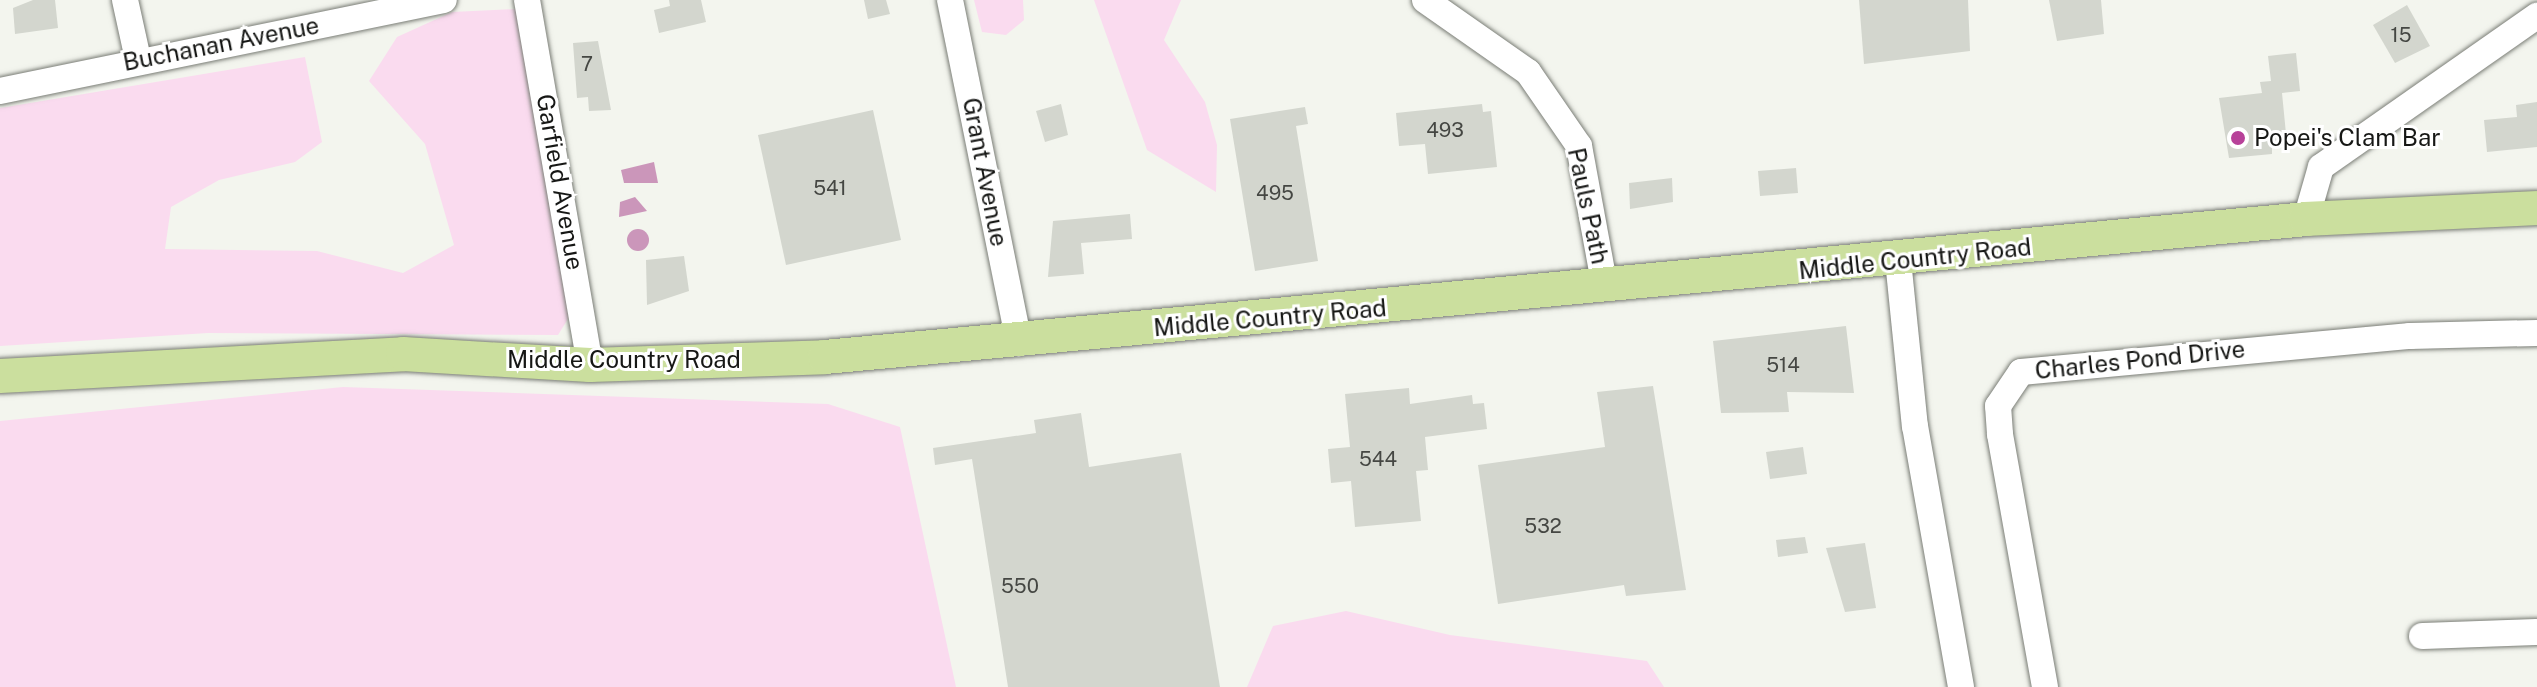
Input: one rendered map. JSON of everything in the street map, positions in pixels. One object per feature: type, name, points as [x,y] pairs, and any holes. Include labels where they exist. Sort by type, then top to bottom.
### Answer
[{"type":"main road","name":"Middle Country Road","points":[[0,376],[403,354],[590,365],[1019,343],[2306,219],[2537,208]]},
{"type":"street","points":[[125,0],[138,59]]},
{"type":"street","name":"Buchanan Avenue","points":[[0,91],[138,59],[444,0]]},
{"type":"street","name":"Garfield Avenue","points":[[527,0],[590,365]]},
{"type":"street","name":"Grant Avenue","points":[[950,0],[1019,343]]},
{"type":"street","name":"Pauls Path","points":[[1425,0],[1528,72],[1579,146],[1605,288]]},
{"type":"street","points":[[2306,219],[2321,167],[2537,16]]},
{"type":"street","points":[[1898,260],[1915,426],[1961,687]]},
{"type":"street","name":"Charles Pond Drive","points":[[2045,687],[2000,434],[1998,406],[2021,372],[2363,340],[2537,333]]},
{"type":"street","points":[[2422,636],[2537,632]]},
{"type":"shaded area","points":[[974,0],[1023,0],[1024,20],[1006,35],[982,32]]},
{"type":"shaded area","points":[[1094,0],[1181,0],[1164,40],[1205,102],[1217,145],[1216,192],[1147,150]]},
{"type":"shaded area","points":[[516,9],[571,314],[558,335],[208,333],[0,346],[0,108],[305,57],[322,142],[295,162],[219,180],[171,207],[165,249],[317,251],[403,273],[454,245],[425,144],[369,81],[397,37],[452,12]]},
{"type":"shaded area","points":[[654,162],[658,183],[624,183],[621,170]]},
{"type":"shaded area","points":[[635,197],[647,211],[619,217],[620,202]]},
{"type":"shaded area","points":[[638,229],[646,232],[649,240],[646,248],[638,251],[630,248],[627,240],[630,232]]},
{"type":"shaded area","points":[[343,387],[828,404],[900,427],[956,687],[0,687],[0,421]]},
{"type":"shaded area","points":[[1346,611],[1450,635],[1647,661],[1664,687],[1247,687],[1273,626]]},
{"type":"building","points":[[33,0],[55,0],[58,28],[15,34],[13,8]]},
{"type":"building","points":[[669,0],[701,0],[706,22],[659,33],[654,10],[670,6]]},
{"type":"building","points":[[864,0],[886,0],[890,14],[868,19]]},
{"type":"building","points":[[1859,0],[1968,0],[1970,51],[1864,64]]},
{"type":"building","points":[[2049,0],[2101,0],[2104,34],[2057,41]]},
{"type":"building","points":[[2407,5],[2430,46],[2395,63],[2373,25]]},
{"type":"building","points":[[598,41],[611,110],[589,111],[588,97],[577,98],[573,43]]},
{"type":"building","points":[[2296,53],[2300,91],[2282,93],[2287,144],[2272,146],[2272,154],[2229,158],[2219,98],[2262,93],[2260,82],[2271,81],[2268,56]]},
{"type":"building","points":[[2537,102],[2537,147],[2487,152],[2484,120],[2517,117],[2516,105]]},
{"type":"building","points":[[1061,104],[1068,135],[1045,142],[1036,111]]},
{"type":"building","points":[[1482,104],[1483,112],[1491,111],[1497,167],[1428,174],[1425,144],[1399,146],[1396,113]]},
{"type":"building","points":[[1305,107],[1308,124],[1296,126],[1318,261],[1255,271],[1230,119]]},
{"type":"building","points":[[873,110],[901,240],[786,265],[758,135]]},
{"type":"building","points":[[1796,168],[1798,193],[1760,196],[1758,171]]},
{"type":"building","points":[[1672,178],[1673,202],[1630,209],[1629,183]]},
{"type":"building","points":[[1130,214],[1132,239],[1081,243],[1084,274],[1048,277],[1053,221]]},
{"type":"building","points":[[684,256],[689,291],[647,305],[646,260]]},
{"type":"building","points":[[1846,326],[1854,393],[1787,392],[1789,412],[1721,413],[1713,341]]},
{"type":"building","points":[[1653,386],[1686,590],[1626,596],[1624,585],[1498,604],[1478,465],[1605,447],[1597,392]]},
{"type":"building","points":[[1409,388],[1410,404],[1472,395],[1473,404],[1484,403],[1487,429],[1425,437],[1428,470],[1416,471],[1421,521],[1355,527],[1351,481],[1331,483],[1328,449],[1350,447],[1345,394]]},
{"type":"building","points":[[1081,413],[1089,467],[1181,453],[1220,687],[1008,687],[972,459],[935,465],[933,448],[1036,433],[1034,420]]},
{"type":"building","points":[[1803,447],[1807,474],[1770,479],[1766,452]]},
{"type":"building","points":[[1805,537],[1808,553],[1778,557],[1776,540]]},
{"type":"building","points":[[1865,543],[1876,608],[1845,612],[1826,548]]},
{"type":"place","name":"Popei's Clam Bar","points":[[2238,138]]}]
